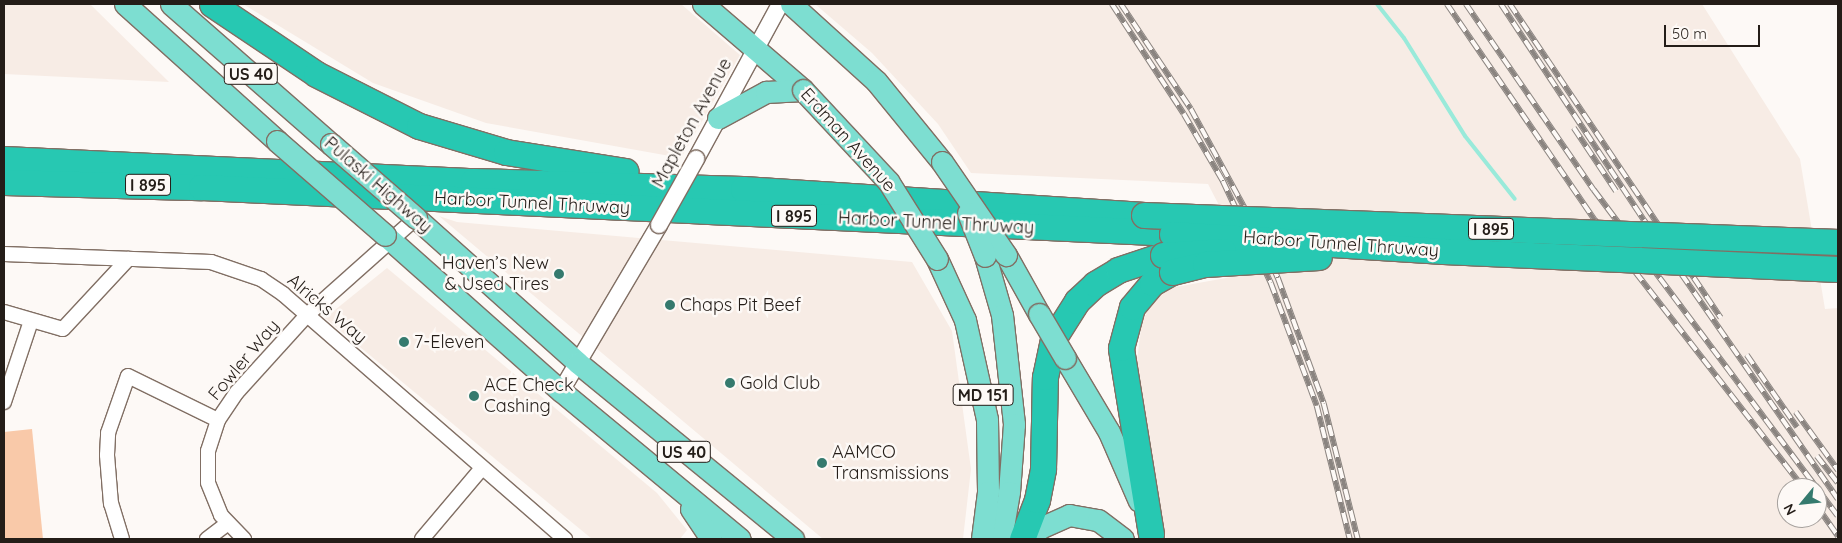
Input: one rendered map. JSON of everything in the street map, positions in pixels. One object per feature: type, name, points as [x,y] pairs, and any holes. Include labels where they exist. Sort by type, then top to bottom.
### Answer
[{"type":"highway","points":[[212,4],[288,56],[386,112],[464,141],[555,161],[743,189]]},
{"type":"highway","points":[[230,4],[247,23],[288,56]]},
{"type":"highway","name":"Harbor Tunnel Thruway","points":[[4,159],[473,181],[743,189],[1443,251],[1838,270]]},
{"type":"highway","name":"Harbor Tunnel Thruway","points":[[4,182],[201,187],[1148,224],[1838,242]]},
{"type":"highway","points":[[1022,539],[1037,500],[1043,469],[1045,376],[1053,339],[1077,300],[1095,284],[1118,270],[1168,264],[1238,251],[1319,257],[1443,251]]},
{"type":"highway","points":[[1151,537],[1121,348],[1132,307],[1168,264]]},
{"type":"main road","name":"Pulaski Highway","points":[[125,4],[277,141],[392,237],[561,390],[677,489],[740,539]]},
{"type":"main road","name":"Pulaski Highway","points":[[171,4],[439,238],[578,363],[792,539]]},
{"type":"main road","name":"Erdman Avenue","points":[[703,4],[804,90],[888,181],[938,259],[965,320],[987,419],[988,492],[982,539]]},
{"type":"main road","name":"MD 151","points":[[791,4],[876,81],[942,162],[996,256],[1014,424],[1009,492],[1000,539]]},
{"type":"main road","points":[[718,118],[766,92],[804,90]]},
{"type":"main road","points":[[996,256],[1039,314],[1109,432],[1151,537]]},
{"type":"main road","points":[[677,489],[711,539]]},
{"type":"main road","points":[[1029,539],[1040,528],[1069,515],[1098,520],[1123,539]]},
{"type":"street","name":"Mapleton Avenue","points":[[561,390],[659,225],[780,4]]},
{"type":"street","name":"Fowler Way","points":[[244,539],[227,524],[212,494],[208,474],[208,451],[218,420],[237,392],[307,314],[392,237],[416,218]]},
{"type":"street","name":"Alricks Way","points":[[4,254],[211,262],[230,267],[271,286],[307,314],[565,539]]},
{"type":"street","points":[[4,312],[63,329],[70,325],[128,259]]},
{"type":"street","points":[[4,402],[30,321]]},
{"type":"street","points":[[122,539],[111,504],[106,455],[108,433],[128,376],[218,420]]},
{"type":"street","points":[[422,539],[482,468]]},
{"type":"street","points":[[207,539],[227,524]]},
{"type":"shaded area","points":[[4,4],[90,4],[169,82],[4,74]]},
{"type":"shaded area","points":[[243,4],[681,4],[740,55],[681,158],[486,123],[373,83]]},
{"type":"shaded area","points":[[815,4],[1702,4],[1800,159],[1825,309],[1838,308],[1838,539],[1166,539],[1137,361],[1142,321],[1159,290],[1254,273],[1208,184],[971,173],[938,124],[872,53]]},
{"type":"shaded area","points":[[439,216],[457,222],[912,262],[952,331],[971,469],[963,539],[823,539]]},
{"type":"shaded area","points":[[387,268],[657,493],[687,530],[680,539],[592,539],[325,318]]},
{"type":"shaded area","points":[[32,429],[43,539],[4,539],[4,432]]},
{"type":"waterway","points":[[1377,4],[1404,38],[1465,136],[1515,199]]},
{"type":"railway","points":[[1112,4],[1184,114],[1223,181],[1271,283],[1317,406],[1350,539]]},
{"type":"railway","points":[[1121,4],[1191,109],[1255,227],[1278,278],[1324,404],[1358,539]]},
{"type":"railway","points":[[1447,4],[1595,220],[1796,478]]},
{"type":"railway","points":[[1466,4],[1594,190],[1838,516]]},
{"type":"railway","points":[[1501,4],[1644,220],[1838,499]]},
{"type":"railway","points":[[1510,4],[1721,318]]},
{"type":"railway","points":[[1574,128],[1616,191]]},
{"type":"railway","points":[[1747,355],[1797,427]]},
{"type":"railway","points":[[1796,412],[1838,470]]},
{"type":"railway","points":[[1817,456],[1838,483]]},
{"type":"railway","points":[[1827,520],[1838,536]]},
{"type":"place","name":"Haven’s New & Used Tires","points":[[559,274]]},
{"type":"place","name":"Chaps Pit Beef","points":[[670,305]]},
{"type":"place","name":"7-Eleven","points":[[404,342]]},
{"type":"place","name":"Gold Club","points":[[730,383]]},
{"type":"place","name":"ACE Check Cashing","points":[[474,396]]},
{"type":"place","name":"AAMCO Transmissions","points":[[822,463]]}]
